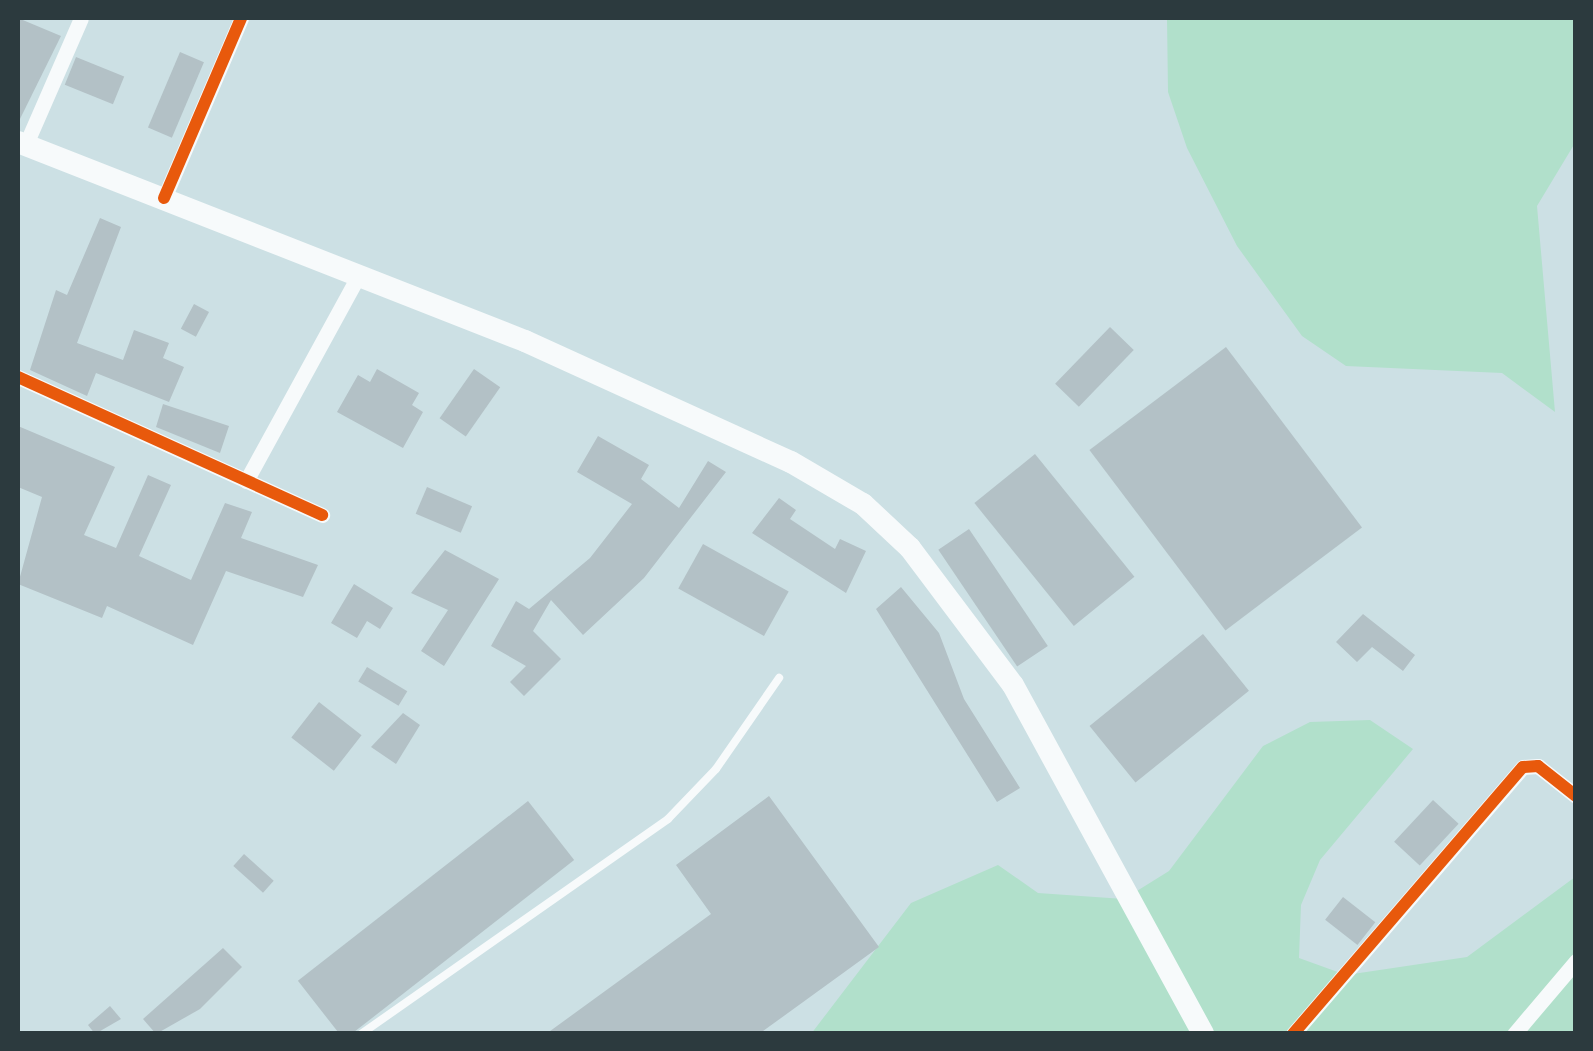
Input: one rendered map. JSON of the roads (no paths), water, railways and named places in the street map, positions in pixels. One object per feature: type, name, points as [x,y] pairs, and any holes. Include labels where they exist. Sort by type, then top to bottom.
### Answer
[{"type":"main road","points":[[22,143],[359,275],[791,462],[863,504],[910,548],[1012,685],[1203,1034]]},
{"type":"street","points":[[22,143],[81,18]]},
{"type":"street","points":[[164,198],[241,18]]},
{"type":"street","points":[[246,480],[359,275]]},
{"type":"street","points":[[18,377],[322,515]]},
{"type":"street","points":[[1293,1034],[1523,767],[1538,766],[1576,796]]},
{"type":"street","points":[[1514,1034],[1576,962]]},
{"type":"lane","points":[[361,1034],[668,819],[716,770],[779,678]]}]
